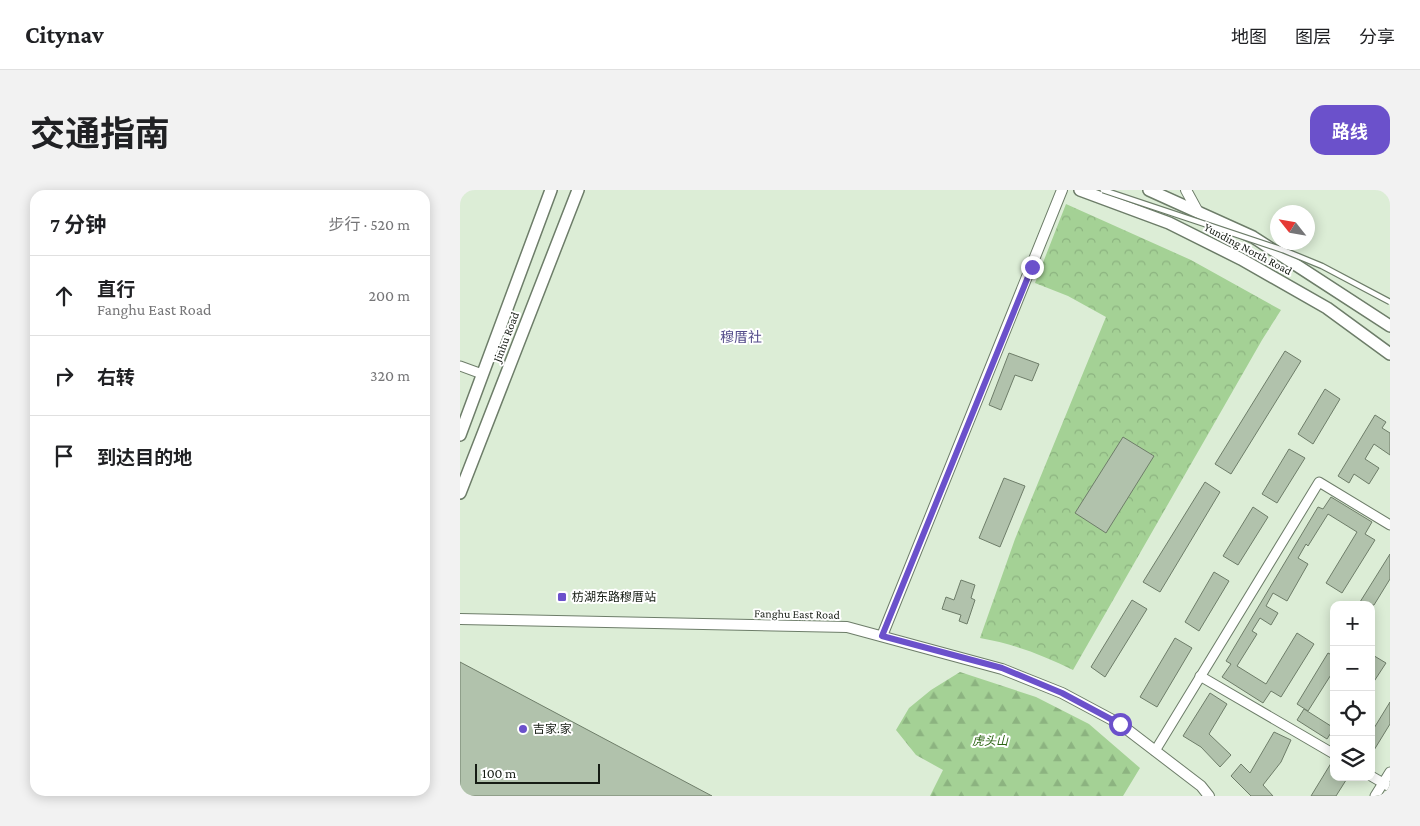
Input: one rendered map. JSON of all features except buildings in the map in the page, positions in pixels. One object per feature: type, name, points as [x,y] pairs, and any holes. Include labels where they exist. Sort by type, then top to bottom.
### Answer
[{"type":"main road","name":"Jinhu Road","points":[[460,436],[551,190]]},
{"type":"main road","name":"Jinhu Road","points":[[460,494],[578,190]]},
{"type":"main road","name":"Yunding North Road","points":[[1080,190],[1169,223],[1240,259],[1327,308],[1390,354]]},
{"type":"main road","name":"Yunding North Road","points":[[1149,190],[1253,237],[1390,326]]},
{"type":"street","points":[[882,636],[1062,190]]},
{"type":"street","points":[[1186,190],[1198,212]]},
{"type":"street","points":[[460,366],[482,374]]},
{"type":"street","points":[[1155,751],[1319,482],[1390,525]]},
{"type":"street","name":"Fanghu East Road","points":[[460,619],[847,627],[1002,668],[1053,690],[1120,724],[1201,786],[1210,796]]},
{"type":"street","points":[[1200,676],[1330,752]]},
{"type":"street","points":[[1375,796],[1386,785],[1390,772]]},
{"type":"street","points":[[1375,778],[1386,785]]},
{"type":"lane","points":[[1103,190],[1283,250],[1322,266],[1390,302]]},
{"type":"green space","points":[[1066,204],[1191,260],[1281,310],[1073,670],[1005,643],[980,638],[1015,539],[1106,317],[1068,296],[1035,283]]},
{"type":"green space","name":"虎头山","points":[[960,672],[1036,697],[1089,724],[1140,768],[1123,796],[930,796],[943,770],[916,755],[896,730],[909,708],[931,690]]},
{"type":"place","name":"枋湖东路穆厝站","points":[[562,597]]},
{"type":"place","name":"吉家.家","points":[[523,729]]},
{"type":"district","name":"穆厝社","points":[[741,337]]},
{"type":"route","points":[[1032,267],[882,636],[1002,668],[1062,693],[1120,724]]}]
